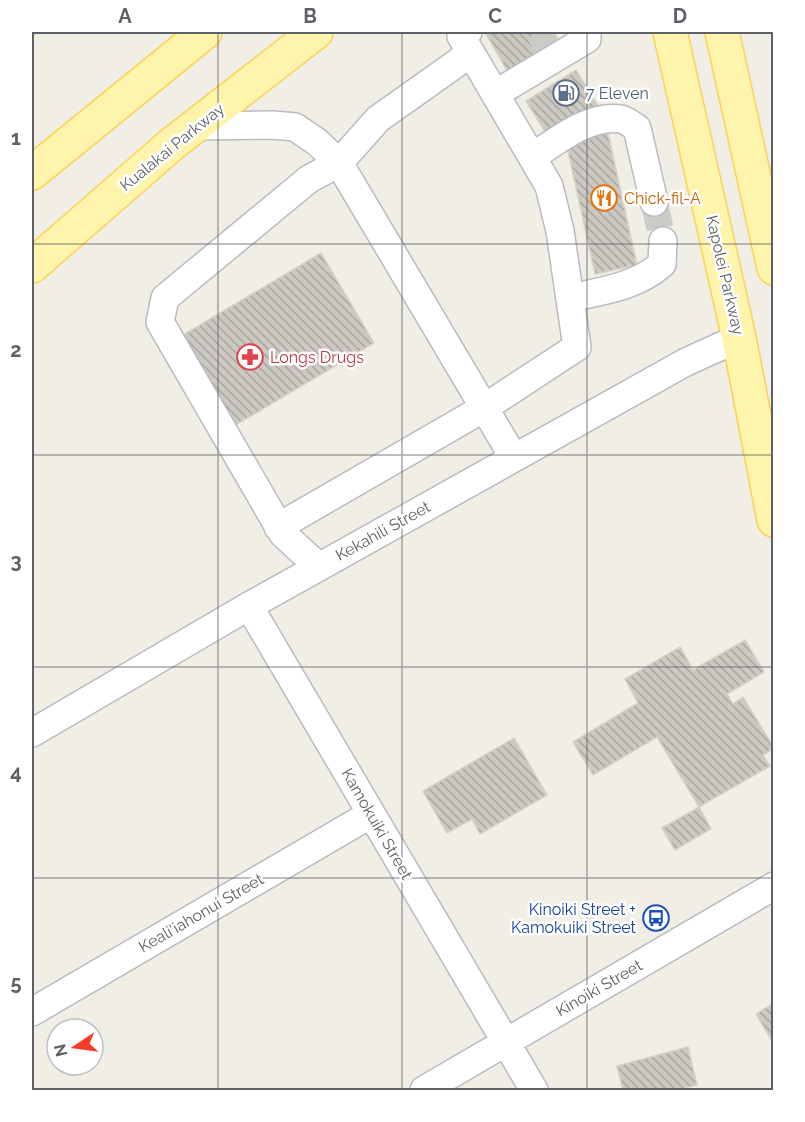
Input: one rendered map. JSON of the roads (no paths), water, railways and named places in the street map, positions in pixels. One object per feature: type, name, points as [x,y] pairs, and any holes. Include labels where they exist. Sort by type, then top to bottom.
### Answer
[{"type":"main road","points":[[32,173],[205,32]]},
{"type":"main road","name":"Kualakai Parkway","points":[[32,266],[163,152],[316,32]]},
{"type":"main road","name":"Kapolei Parkway","points":[[670,32],[739,338],[774,520]]},
{"type":"main road","points":[[722,32],[774,268]]},
{"type":"street","points":[[495,94],[551,53],[587,39],[587,32]]},
{"type":"street","points":[[278,526],[484,408],[576,348],[560,231],[549,186],[495,94],[469,42],[378,119],[339,163],[309,179],[165,298],[160,322],[278,526],[283,534],[319,567]]},
{"type":"street","points":[[532,157],[580,127],[601,120],[622,119],[637,128],[654,202]]},
{"type":"street","points":[[195,126],[295,127],[317,142],[339,163],[514,458]]},
{"type":"street","points":[[570,298],[631,284],[649,276],[662,264],[663,241]]},
{"type":"street","name":"Kekahili Street","points":[[32,733],[249,606],[686,362],[739,338]]},
{"type":"street","name":"Kamokuiki Street","points":[[249,606],[534,1090]]},
{"type":"street","name":"Keali'iahonui Street","points":[[32,1012],[371,814]]},
{"type":"street","name":"Kinoiki Street","points":[[424,1090],[774,886]]},
{"type":"tunnel","points":[[539,32],[548,48]]},
{"type":"tunnel","points":[[654,202],[663,241]]},
{"type":"place","name":"7 Eleven","points":[[566,93]]},
{"type":"place","name":"Chick-fil-A","points":[[604,198]]},
{"type":"place","name":"Longs Drugs","points":[[250,357]]},
{"type":"place","name":"Kinoiki Street + Kamokuiki Street","points":[[656,918]]}]
